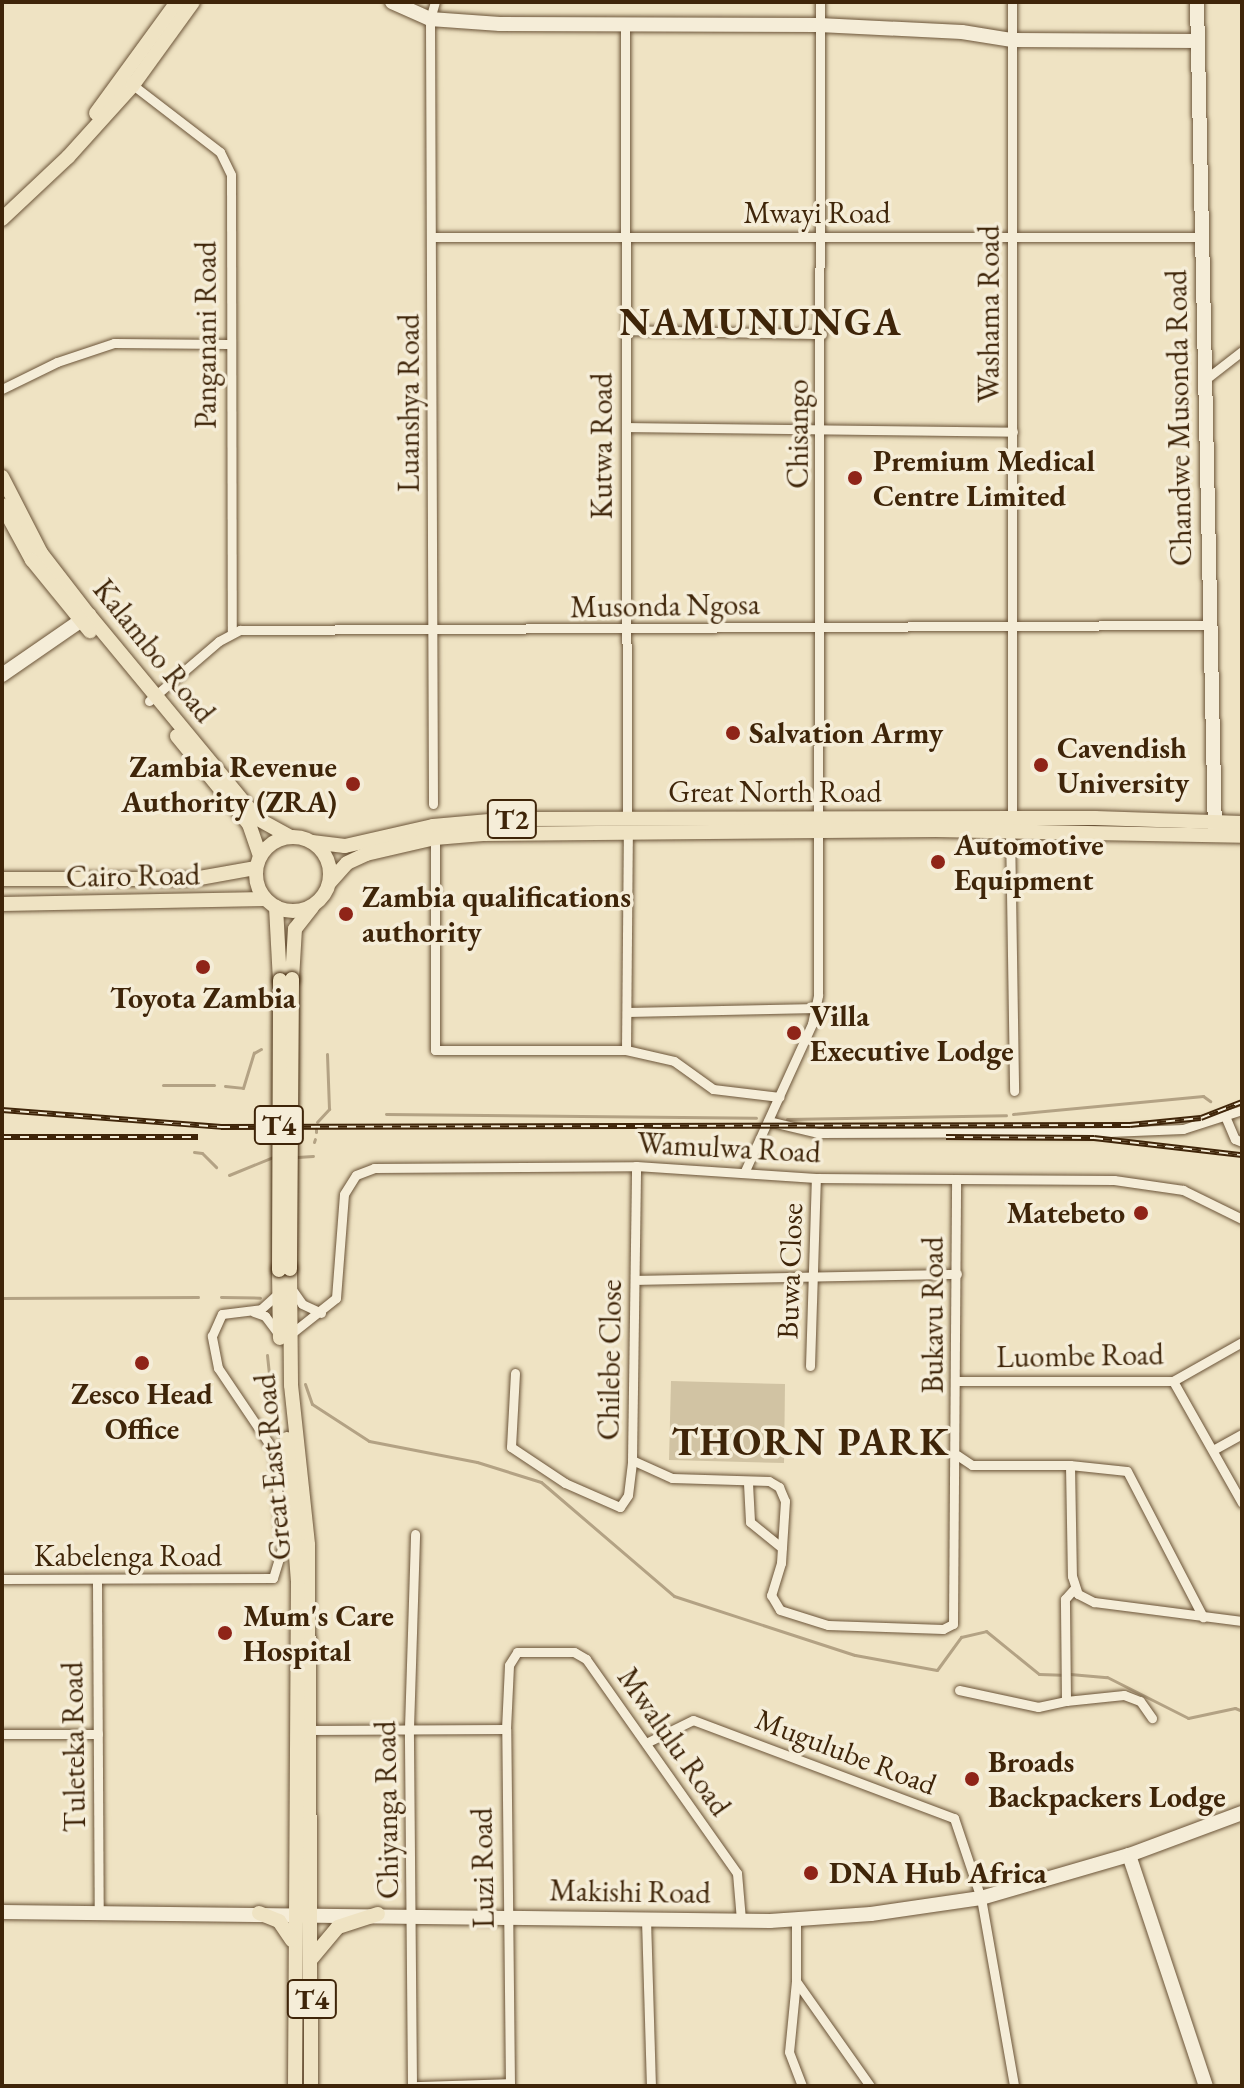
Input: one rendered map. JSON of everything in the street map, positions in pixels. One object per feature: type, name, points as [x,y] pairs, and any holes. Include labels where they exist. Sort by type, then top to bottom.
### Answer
[{"type":"main road","points":[[2,206],[58,155],[129,82],[177,2]]},
{"type":"main road","points":[[2,219],[68,157],[193,2]]},
{"type":"main road","name":"Kalambo Road","points":[[2,478],[41,553],[85,617]]},
{"type":"main road","name":"Kalambo Road","points":[[2,505],[32,560],[85,617],[258,819],[290,837]]},
{"type":"main road","name":"Kalambo Road","points":[[152,698],[249,824],[258,862]]},
{"type":"main road","name":"Great North Road","points":[[820,824],[960,818],[1013,824]]},
{"type":"main road","name":"Great North Road","points":[[312,842],[345,846],[478,820],[628,825],[1216,827],[1242,823]]},
{"type":"main road","name":"Great North Road","points":[[330,882],[354,859],[435,838],[628,825]]},
{"type":"main road","name":"Great North Road","points":[[1216,827],[1242,836]]},
{"type":"main road","points":[[290,837],[312,842],[327,859],[330,882],[318,901],[298,911],[270,903],[258,862],[278,840],[290,837]]},
{"type":"main road","name":"Cairo Road","points":[[2,879],[194,879],[258,862]]},
{"type":"main road","points":[[28,879],[35,893],[28,904]]},
{"type":"main road","points":[[51,879],[45,893],[51,904]]},
{"type":"main road","name":"Great East Road","points":[[295,2086],[298,1581],[284,1290],[286,980],[297,924],[318,901]]},
{"type":"main road","name":"Cairo Road","points":[[2,904],[270,903]]},
{"type":"main road","name":"Great East Road","points":[[270,903],[286,980]]},
{"type":"main road","name":"Great East Road","points":[[285,1340],[308,1545],[311,2086]]},
{"type":"main road","points":[[259,1913],[287,1929],[294,1949]]},
{"type":"main road","points":[[312,1959],[338,1927],[378,1914]]},
{"type":"street","points":[[392,2],[430,19],[625,26],[819,25],[962,32],[1012,40],[1198,41]]},
{"type":"street","name":"Luanshya Road","points":[[433,804],[430,19],[435,2]]},
{"type":"street","name":"Chisango","points":[[817,1008],[823,237],[820,2]]},
{"type":"street","name":"Washama Road","points":[[1012,2],[1014,1091]]},
{"type":"street","name":"Chandwe Musonda Road","points":[[1197,2],[1206,379],[1207,625],[1216,827]]},
{"type":"street","name":"Kutwa Road","points":[[625,26],[626,1050]]},
{"type":"street","name":"Panganani Road","points":[[129,82],[220,152],[228,167],[232,631]]},
{"type":"street","name":"Mwayi Road","points":[[432,237],[1202,237]]},
{"type":"street","points":[[626,330],[822,334]]},
{"type":"street","points":[[2,389],[57,362],[114,343],[228,344]]},
{"type":"street","points":[[1206,379],[1242,351]]},
{"type":"street","points":[[626,427],[1013,432]]},
{"type":"street","points":[[2,675],[85,617]]},
{"type":"street","name":"Musonda Ngosa","points":[[232,631],[1012,629],[1207,625]]},
{"type":"street","points":[[152,698],[232,631]]},
{"type":"street","points":[[435,838],[435,1050],[626,1050],[674,1061],[713,1089],[780,1097]]},
{"type":"street","points":[[627,1012],[817,1008],[744,1173]]},
{"type":"street","points":[[768,1121],[818,1133],[1109,1132],[1183,1129],[1242,1110]]},
{"type":"street","points":[[1225,1116],[1235,1139],[1242,1142]]},
{"type":"street","name":"Wamulwa Road","points":[[285,1340],[302,1321],[321,1313],[334,1302],[339,1285],[344,1194],[364,1171],[636,1166],[816,1178],[1036,1177],[1161,1186],[1203,1198],[1242,1219]]},
{"type":"street","name":"Chilebe Close","points":[[515,1373],[511,1447],[580,1490],[620,1507],[628,1495],[632,1460],[636,1166]]},
{"type":"street","name":"Buwa Close","points":[[810,1366],[817,1280],[816,1178]]},
{"type":"street","name":"Bukavu Road","points":[[782,1548],[771,1595],[780,1610],[828,1625],[943,1629],[953,1624],[956,1179]]},
{"type":"street","points":[[636,1280],[817,1280],[957,1274]]},
{"type":"street","points":[[284,1290],[321,1313]]},
{"type":"street","name":"Kabelenga Road","points":[[2,1579],[264,1581],[279,1571],[280,1491],[274,1451],[212,1352],[212,1336],[222,1314],[266,1307],[284,1290]]},
{"type":"street","points":[[250,1311],[272,1322],[285,1340]]},
{"type":"street","name":"Luombe Road","points":[[957,1381],[1173,1381],[1242,1342]]},
{"type":"street","points":[[1173,1381],[1242,1503]]},
{"type":"street","points":[[1213,1450],[1242,1434]]},
{"type":"street","points":[[956,1451],[967,1464],[1117,1467],[1130,1475],[1203,1617]]},
{"type":"street","points":[[632,1460],[666,1477],[748,1483],[769,1481],[785,1493],[782,1548]]},
{"type":"street","points":[[1066,1701],[1065,1599],[1074,1589],[1070,1465]]},
{"type":"street","points":[[748,1483],[750,1522],[782,1548]]},
{"type":"street","name":"Chiyanga Road","points":[[414,2086],[409,1728],[415,1534]]},
{"type":"street","name":"Tuleteka Road","points":[[97,1581],[99,1913]]},
{"type":"street","points":[[1074,1589],[1094,1602],[1242,1621]]},
{"type":"street","name":"Luzi Road","points":[[510,2085],[506,1729],[509,1665],[517,1652]]},
{"type":"street","name":"Mwalulu Road","points":[[517,1652],[583,1655],[737,1873],[741,1920]]},
{"type":"street","points":[[959,1690],[1038,1707],[1124,1695],[1140,1701],[1152,1718]]},
{"type":"street","name":"Mugulube Road","points":[[646,1743],[693,1720],[952,1817],[981,1898],[1014,2086]]},
{"type":"street","points":[[309,1730],[506,1729]]},
{"type":"street","points":[[2,1734],[98,1734]]},
{"type":"street","name":"Makishi Road","points":[[2,1912],[310,1912],[796,1920],[981,1898],[1129,1855],[1242,1813]]},
{"type":"street","points":[[1129,1855],[1206,2086]]},
{"type":"street","points":[[646,1919],[651,2086]]},
{"type":"street","points":[[796,1920],[796,1981],[789,2052],[802,2086]]},
{"type":"street","points":[[796,1981],[870,2086]]},
{"type":"street","points":[[414,2086],[510,2085]]},
{"type":"shaded area","points":[[671,1381],[785,1384],[784,1463],[669,1460]]},
{"type":"waterway","points":[[225,1086],[243,1088],[254,1053],[261,1049]]},
{"type":"waterway","points":[[317,1122],[329,1109],[327,1054]]},
{"type":"waterway","points":[[163,1085],[214,1085]]},
{"type":"waterway","points":[[1013,1114],[1203,1096],[1210,1101]]},
{"type":"waterway","points":[[386,1114],[756,1118]]},
{"type":"waterway","points":[[787,1119],[1006,1115]]},
{"type":"waterway","points":[[194,1152],[202,1153],[216,1167]]},
{"type":"waterway","points":[[297,1157],[313,1156]]},
{"type":"waterway","points":[[229,1175],[273,1157]]},
{"type":"waterway","points":[[2,1298],[198,1297]]},
{"type":"waterway","points":[[221,1297],[260,1298]]},
{"type":"waterway","points":[[267,1355],[269,1373]]},
{"type":"waterway","points":[[305,1384],[312,1404],[369,1441],[477,1462],[541,1482],[674,1596],[855,1655],[937,1670],[961,1637],[986,1631],[1039,1674],[1062,1675]]},
{"type":"waterway","points":[[1070,1674],[1107,1677],[1188,1718],[1235,1708],[1242,1711]]},
{"type":"railway","points":[[2,1110],[221,1127],[1130,1125],[1201,1118],[1242,1102]]},
{"type":"railway","points":[[2,1137],[198,1137]]},
{"type":"railway","points":[[946,1137],[1094,1138],[1242,1155]]},
{"type":"place","name":"Premium Medical Centre Limited","points":[[855,478]]},
{"type":"place","name":"Salvation Army","points":[[733,733]]},
{"type":"place","name":"Cavendish University","points":[[1041,765]]},
{"type":"place","name":"Zambia Revenue Authority (ZRA)","points":[[353,784]]},
{"type":"place","name":"Automotive Equipment","points":[[938,862]]},
{"type":"place","name":"Zambia qualifications authority","points":[[346,914]]},
{"type":"place","name":"Toyota Zambia","points":[[203,967]]},
{"type":"place","name":"Villa Executive Lodge","points":[[794,1033]]},
{"type":"place","name":"Matebeto","points":[[1141,1213]]},
{"type":"place","name":"Zesco Head Office","points":[[142,1363]]},
{"type":"place","name":"Mum's Care Hospital","points":[[225,1633]]},
{"type":"place","name":"Broads Backpackers Lodge","points":[[972,1779]]},
{"type":"place","name":"DNA Hub Africa","points":[[811,1873]]},
{"type":"district","name":"NAMUNUNGA","points":[[761,322]]},
{"type":"district","name":"THORN PARK","points":[[811,1442]]}]
